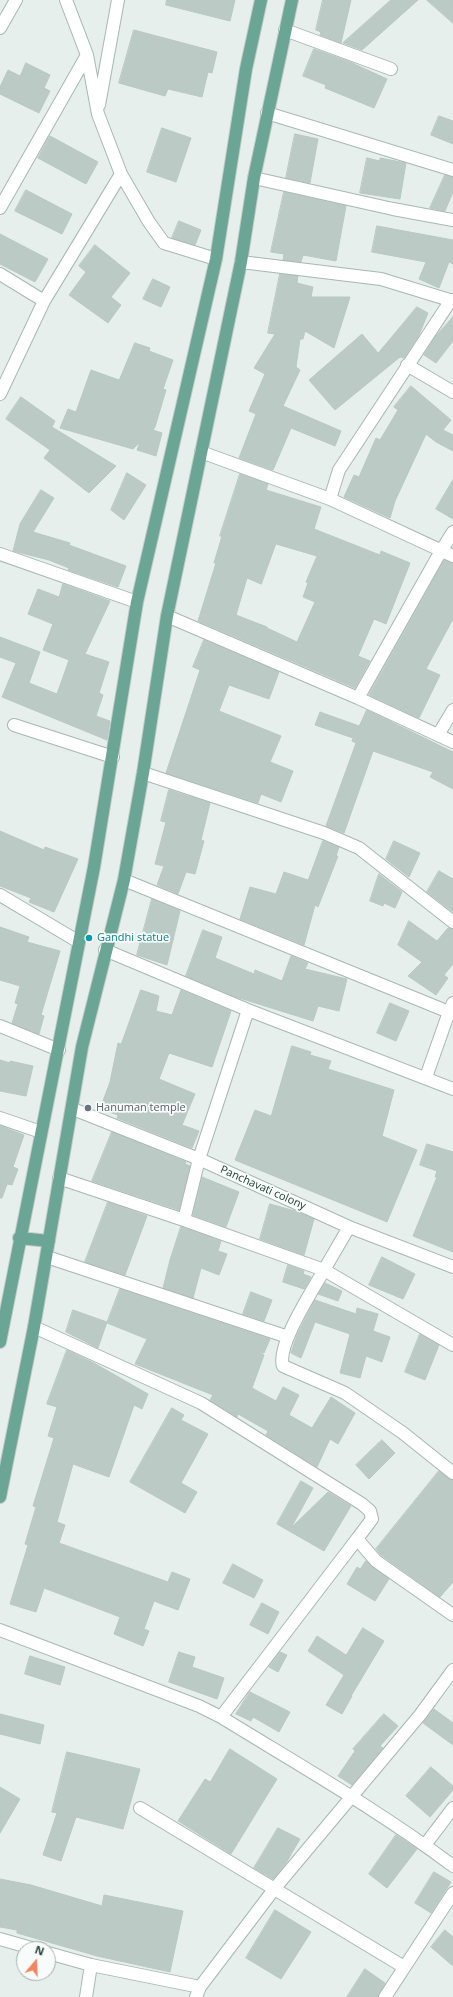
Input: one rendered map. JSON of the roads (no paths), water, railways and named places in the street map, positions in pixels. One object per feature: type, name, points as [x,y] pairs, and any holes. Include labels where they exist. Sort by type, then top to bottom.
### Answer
[{"type":"main road","points":[[0,1342],[19,1238],[59,1050],[94,867],[137,602],[216,258],[246,69],[261,0]]},
{"type":"main road","points":[[0,1497],[47,1257],[59,1178],[73,1109],[82,1047],[105,950],[124,880],[143,773],[167,616],[241,262],[254,178],[292,0]]},
{"type":"main road","points":[[19,1238],[49,1241]]},
{"type":"street","points":[[0,28],[16,0]]},
{"type":"street","points":[[66,0],[87,55],[98,114],[120,174],[149,222],[164,243],[216,258]]},
{"type":"street","points":[[98,114],[118,0]]},
{"type":"street","points":[[285,30],[391,69]]},
{"type":"street","points":[[0,208],[87,55]]},
{"type":"street","points":[[267,113],[451,165]]},
{"type":"street","points":[[0,394],[44,301],[120,174]]},
{"type":"street","points":[[254,178],[393,209],[453,220]]},
{"type":"street","points":[[241,262],[381,279],[452,301],[407,365],[339,470],[330,499]]},
{"type":"street","points":[[0,274],[44,301]]},
{"type":"street","points":[[407,365],[453,392]]},
{"type":"street","points":[[202,452],[330,499],[453,556]]},
{"type":"street","points":[[358,698],[453,532]]},
{"type":"street","points":[[0,554],[137,602]]},
{"type":"street","points":[[167,616],[358,698],[453,742]]},
{"type":"street","points":[[438,735],[453,710]]},
{"type":"street","points":[[14,725],[113,757]]},
{"type":"street","points":[[143,773],[324,833],[359,848],[453,922]]},
{"type":"street","points":[[124,880],[451,1008],[426,1077]]},
{"type":"street","points":[[0,894],[79,942]]},
{"type":"street","points":[[105,950],[248,1010],[426,1077],[453,1089]]},
{"type":"street","points":[[184,1220],[199,1159],[248,1010]]},
{"type":"street","points":[[0,1026],[59,1050]]},
{"type":"street","name":"Panchavati colony","points":[[73,1109],[199,1159],[349,1227],[453,1266]]},
{"type":"street","points":[[0,1118],[41,1132]]},
{"type":"street","points":[[59,1178],[184,1220],[324,1270],[453,1345]]},
{"type":"street","points":[[349,1227],[288,1337],[280,1359],[283,1366],[345,1393],[403,1433],[453,1473]]},
{"type":"street","points":[[47,1257],[288,1337]]},
{"type":"street","points":[[34,1327],[201,1403],[362,1504],[370,1511],[372,1519],[221,1716]]},
{"type":"street","points":[[357,1539],[376,1561],[453,1615]]},
{"type":"street","points":[[0,1630],[199,1706],[221,1716],[351,1797],[425,1845],[453,1866]]},
{"type":"street","points":[[56,1955],[198,1992],[275,1888],[420,1715],[453,1670]]},
{"type":"street","points":[[140,1808],[404,1967]]},
{"type":"street","points":[[425,1845],[453,1808]]},
{"type":"street","points":[[385,1997],[453,1893]]},
{"type":"street","points":[[0,1939],[16,1943]]},
{"type":"street","points":[[86,1997],[91,1965]]},
{"type":"place","name":"Gandhi statue","points":[[89,938]]},
{"type":"place","name":"Hanuman temple","points":[[88,1108]]}]
